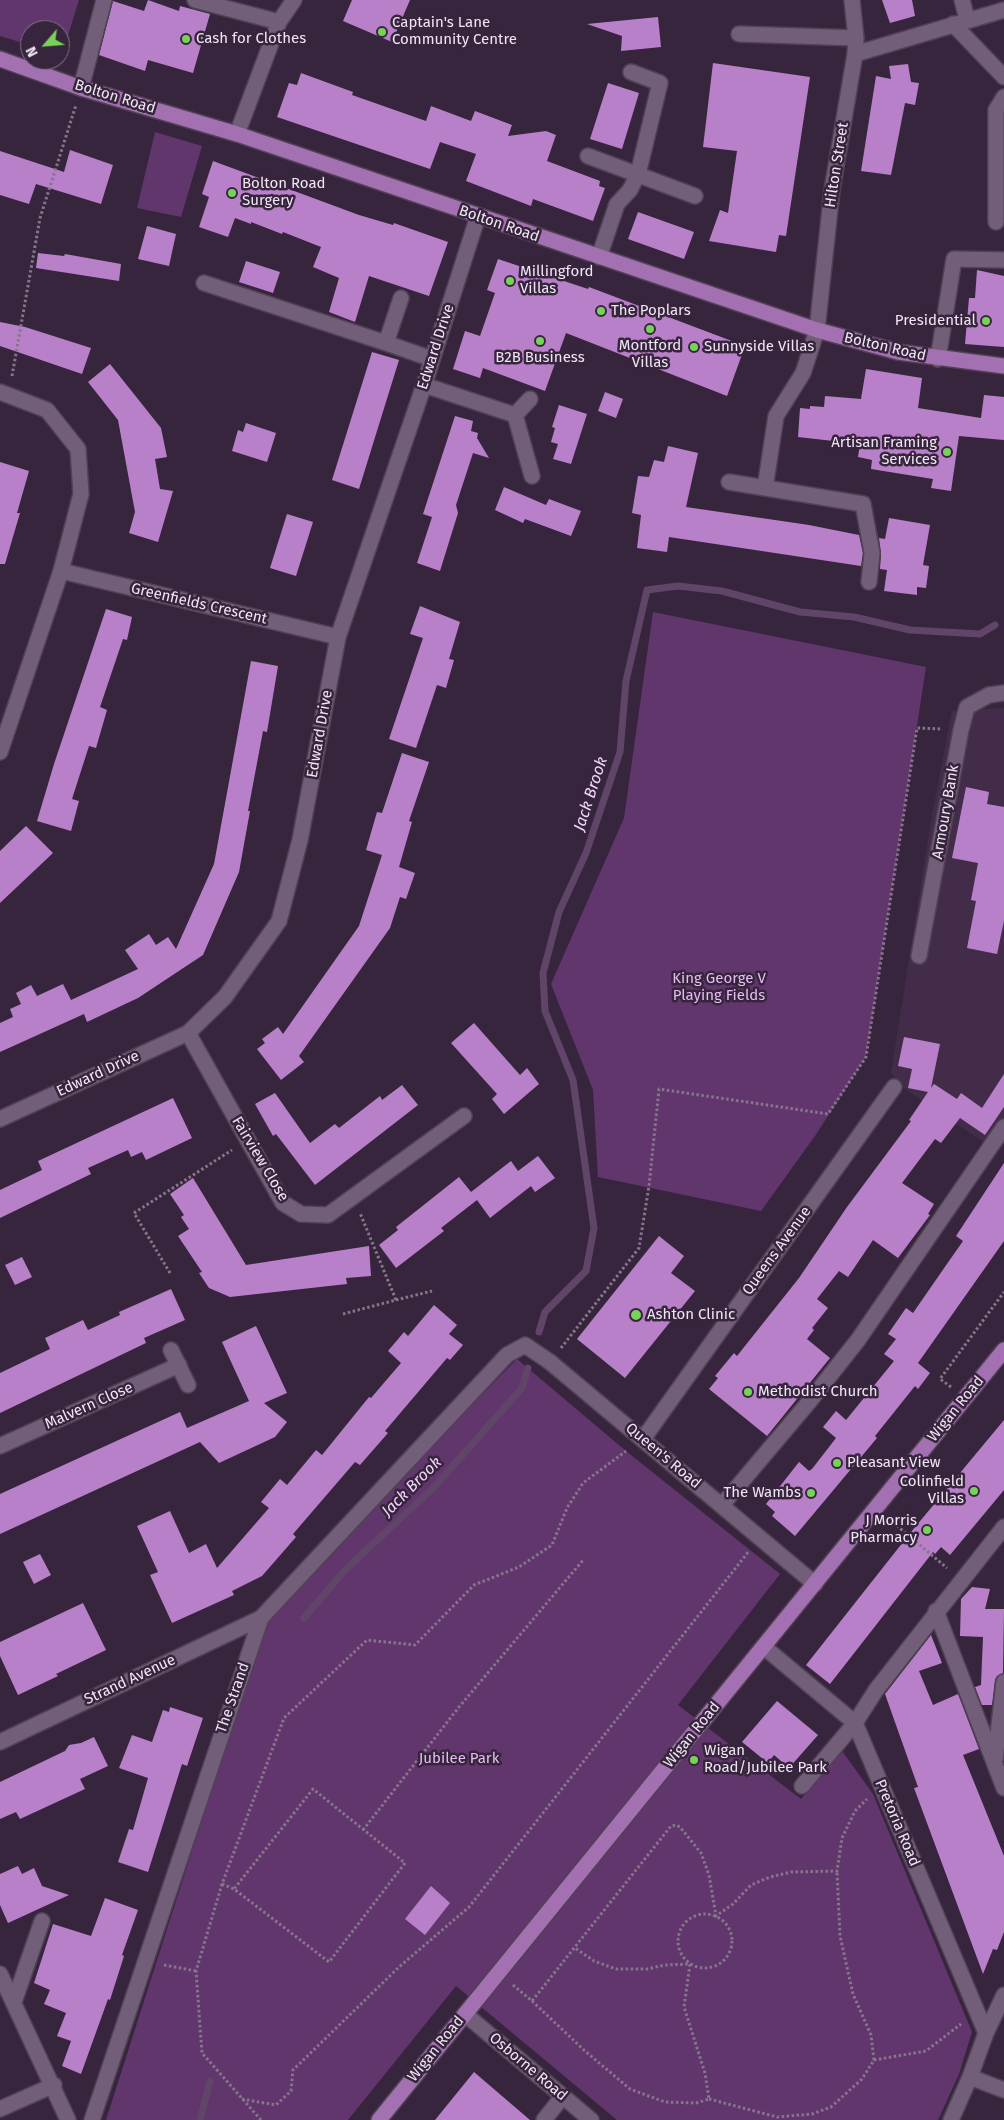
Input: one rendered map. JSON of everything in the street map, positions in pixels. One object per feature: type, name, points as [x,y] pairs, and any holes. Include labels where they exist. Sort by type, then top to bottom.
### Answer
[{"type":"main road","name":"Bolton Road","points":[[0,59],[81,88],[238,134],[816,330],[857,342],[938,358],[1004,366]]},
{"type":"main road","name":"Wigan Road","points":[[379,2120],[1004,1350]]},
{"type":"street","points":[[81,88],[104,0]]},
{"type":"street","points":[[195,0],[279,22]]},
{"type":"street","points":[[238,134],[279,22],[294,0]]},
{"type":"street","name":"Hilton Street","points":[[765,488],[776,416],[804,373],[816,330],[832,190],[855,54],[856,38],[852,0]]},
{"type":"street","points":[[962,0],[960,22],[1004,77]]},
{"type":"street","points":[[855,54],[1004,10]]},
{"type":"street","points":[[739,34],[856,38]]},
{"type":"street","points":[[599,257],[617,204],[630,190],[638,174],[660,83],[631,72]]},
{"type":"street","points":[[996,222],[996,110],[1004,97]]},
{"type":"street","points":[[588,156],[694,196]]},
{"type":"street","name":"Edward Drive","points":[[0,1119],[188,1033],[224,998],[279,921],[300,840],[338,637],[424,385],[478,216]]},
{"type":"street","points":[[938,358],[954,259],[1004,260]]},
{"type":"street","points":[[204,283],[386,342],[432,359]]},
{"type":"street","points":[[386,342],[401,298]]},
{"type":"street","points":[[424,385],[515,415]]},
{"type":"street","points":[[0,752],[61,571],[81,494],[78,449],[47,410],[5,393]]},
{"type":"street","points":[[515,415],[530,400]]},
{"type":"street","points":[[515,415],[532,476]]},
{"type":"street","points":[[729,482],[863,504],[872,553],[869,582]]},
{"type":"street","name":"Greenfields Crescent","points":[[61,571],[338,637]]},
{"type":"street","name":"Armoury Bank","points":[[919,956],[961,730],[967,707],[989,695],[1004,693]]},
{"type":"street","name":"Fairview Close","points":[[188,1033],[283,1203],[301,1214],[328,1215],[464,1116]]},
{"type":"street","name":"Queens Avenue","points":[[643,1439],[894,1087]]},
{"type":"street","points":[[722,1505],[809,1402],[858,1340],[1004,1127]]},
{"type":"street","name":"Queen's Road","points":[[506,1355],[525,1345],[550,1362],[815,1584]]},
{"type":"street","points":[[171,1350],[188,1385]]},
{"type":"street","name":"The Strand","points":[[92,2120],[144,1960],[261,1618],[506,1355]]},
{"type":"street","name":"Malvern Close","points":[[0,1446],[179,1365]]},
{"type":"street","points":[[802,1786],[855,1723],[876,1690],[1004,1526]]},
{"type":"street","points":[[936,1611],[1004,1788]]},
{"type":"street","name":"Strand Avenue","points":[[0,1742],[261,1618]]},
{"type":"street","name":"Pretoria Road","points":[[764,1647],[855,1723],[986,2033]]},
{"type":"street","points":[[995,1764],[1004,1682]]},
{"type":"street","points":[[14,2002],[42,1920]]},
{"type":"street","points":[[0,1974],[54,2085],[68,2120]]},
{"type":"street","points":[[951,2120],[970,2077],[986,2033],[1004,1995]]},
{"type":"street","name":"Osborne Road","points":[[465,2014],[591,2120]]},
{"type":"street","points":[[970,2077],[1004,2090]]},
{"type":"street","points":[[0,2109],[54,2085]]},
{"type":"street","points":[[544,2120],[562,2096]]},
{"type":"path","points":[[5,393],[40,218],[81,88]]},
{"type":"path","points":[[550,1362],[640,1248],[649,1186],[658,1089],[828,1114],[866,1057],[917,728],[961,730]]},
{"type":"path","points":[[170,1273],[134,1213],[247,1140]]},
{"type":"path","points":[[354,1197],[396,1300]]},
{"type":"path","points":[[343,1314],[432,1291]]},
{"type":"path","points":[[965,1398],[940,1379],[1004,1292]]},
{"type":"path","points":[[261,2120],[202,2053],[196,1971],[222,1884],[284,1718],[367,1640],[415,1645],[474,1585],[519,1567],[552,1545],[567,1508],[583,1483],[643,1439]]},
{"type":"path","points":[[876,1508],[961,1580]]},
{"type":"path","points":[[241,2099],[276,2104],[291,2091],[293,2070],[400,1968],[469,1907],[760,1537]]},
{"type":"path","points":[[363,1830],[459,1707],[584,1559]]},
{"type":"path","points":[[222,1884],[234,1889],[329,1962],[405,1863],[313,1789],[234,1889]]},
{"type":"path","points":[[498,1974],[532,2001],[592,2057],[630,2089],[665,2102],[696,2103],[709,2099],[777,2117],[812,2114],[832,2107],[862,2079],[874,2060],[871,2035],[853,1994],[840,1936],[837,1871],[842,1838],[855,1811],[882,1789]]},
{"type":"path","points":[[532,2001],[669,1829],[676,1824],[701,1853],[709,1876],[716,1916],[730,1930],[732,1939],[728,1956],[715,1967],[698,1968],[690,1964],[679,1949],[680,1931],[692,1918],[702,1914],[716,1916],[733,1904],[751,1885],[770,1877],[791,1872],[837,1871]]},
{"type":"path","points":[[575,1948],[594,1961],[616,1969],[647,1970],[665,1965],[690,1964]]},
{"type":"path","points":[[144,1960],[196,1971]]},
{"type":"path","points":[[690,1964],[684,2007],[688,2025],[705,2073],[709,2099]]},
{"type":"path","points":[[874,2060],[926,2051],[978,2012]]},
{"type":"shaded area","points":[[1004,708],[1004,1124],[991,1147],[905,1089],[891,1073],[932,815],[952,711]]},
{"type":"green space","points":[[0,0],[79,0],[70,29],[70,20],[20,20],[20,42],[0,36]]},
{"type":"green space","points":[[155,132],[202,146],[181,217],[137,208]]},
{"type":"green space","name":"King George V Playing Fields","points":[[653,612],[926,667],[866,1057],[815,1136],[761,1211],[598,1177],[593,1090],[551,984],[624,818]]},
{"type":"green space","name":"Jubilee Park","points":[[517,1359],[626,1451],[780,1574],[678,1705],[801,1799],[842,1751],[873,1794],[972,2032],[959,2074],[938,2120],[617,2120],[456,1986],[348,2120],[106,2120],[268,1613]]},
{"type":"building","points":[[148,0],[179,11],[180,6],[210,14],[193,73],[148,60],[145,71],[99,55],[113,1],[144,11]]},
{"type":"building","name":"Captain's Lane Community Centre","points":[[352,0],[410,0],[392,42],[343,21]]},
{"type":"building","points":[[882,0],[912,0],[915,16],[890,23]]},
{"type":"building","points":[[658,17],[661,47],[621,51],[622,36],[587,24]]},
{"type":"building","points":[[713,63],[810,77],[786,236],[779,235],[776,252],[709,241],[720,210],[728,213],[737,151],[703,147]]},
{"type":"building","points":[[908,64],[911,82],[919,83],[915,105],[905,103],[891,175],[861,171],[876,76],[891,79],[889,66]]},
{"type":"building","points":[[301,73],[353,92],[352,95],[426,121],[431,106],[471,121],[475,111],[512,125],[508,136],[546,131],[556,135],[547,161],[600,181],[599,186],[605,188],[593,221],[533,199],[531,206],[466,181],[476,154],[440,142],[430,169],[277,117],[289,83],[297,85]]},
{"type":"building","points":[[608,83],[639,93],[622,149],[590,139]]},
{"type":"building","points":[[70,150],[113,165],[101,204],[36,184],[29,204],[0,195],[0,151],[64,172]]},
{"type":"building","points":[[213,161],[359,215],[393,225],[394,223],[448,242],[429,296],[369,276],[355,322],[329,312],[339,278],[313,267],[321,247],[283,232],[282,234],[235,218],[228,237],[199,227],[209,197],[202,194]]},
{"type":"building","points":[[638,212],[694,232],[684,259],[628,239]]},
{"type":"building","points":[[147,226],[176,234],[169,266],[138,259]]},
{"type":"building","points":[[38,253],[64,256],[65,254],[121,264],[119,281],[36,268]]},
{"type":"building","points":[[498,259],[588,289],[589,287],[745,346],[727,396],[566,333],[545,391],[483,368],[480,378],[453,369],[465,331],[480,336],[495,293],[487,290]]},
{"type":"building","points":[[246,261],[280,272],[273,293],[239,282]]},
{"type":"building","name":"Presidential","points":[[977,270],[1004,276],[1004,347],[965,344],[969,298],[975,298]]},
{"type":"building","points":[[0,322],[25,327],[91,348],[82,374],[0,346]]},
{"type":"building","points":[[372,352],[399,360],[359,489],[332,480]]},
{"type":"building","points":[[110,364],[161,428],[167,457],[155,459],[160,489],[173,491],[158,542],[129,533],[135,512],[118,420],[88,382]]},
{"type":"building","points":[[866,369],[922,378],[918,408],[981,418],[984,395],[1004,397],[1004,440],[959,436],[951,491],[931,488],[933,479],[871,469],[872,460],[858,457],[860,444],[798,437],[800,408],[810,409],[810,406],[824,407],[825,396],[861,399]]},
{"type":"building","points":[[605,392],[623,399],[616,418],[598,411]]},
{"type":"building","points":[[559,405],[587,414],[571,464],[553,459],[558,444],[551,442],[555,428],[552,427]]},
{"type":"building","points":[[455,416],[473,421],[471,431],[478,433],[477,438],[489,458],[473,453],[456,505],[458,513],[440,571],[417,563],[432,517],[423,514]]},
{"type":"building","points":[[246,423],[276,433],[267,462],[232,451],[238,430],[243,432]]},
{"type":"building","points":[[668,446],[698,453],[686,507],[809,525],[859,535],[863,553],[861,566],[669,537],[667,552],[637,548],[641,515],[632,513],[638,476],[649,477],[654,460],[664,462]]},
{"type":"building","points":[[0,462],[29,471],[17,513],[20,513],[5,564],[0,564]]},
{"type":"building","points":[[504,487],[546,505],[549,499],[581,511],[571,536],[525,519],[523,523],[495,510]]},
{"type":"building","points":[[287,514],[313,522],[296,576],[270,568]]},
{"type":"building","points":[[889,518],[930,525],[923,565],[929,566],[926,588],[917,587],[917,595],[884,591],[887,570],[880,569],[879,538],[885,539]]},
{"type":"building","points":[[420,606],[460,622],[449,659],[454,660],[446,688],[437,685],[416,748],[389,739],[423,638],[410,634]]},
{"type":"building","points":[[106,609],[132,617],[127,640],[123,639],[100,707],[107,710],[96,748],[89,746],[72,799],[79,801],[71,831],[37,821]]},
{"type":"building","points":[[251,661],[278,666],[267,732],[263,731],[239,872],[203,955],[138,998],[87,1022],[84,1014],[0,1052],[0,1023],[13,1017],[10,1009],[21,1004],[16,993],[31,985],[37,996],[63,984],[71,1000],[138,969],[125,950],[149,934],[156,945],[168,937],[176,949],[214,864]]},
{"type":"building","points":[[402,753],[429,762],[409,821],[412,822],[399,867],[415,873],[406,899],[400,897],[390,928],[299,1056],[304,1062],[281,1080],[257,1049],[265,1043],[262,1039],[278,1027],[283,1034],[359,926],[382,855],[366,850],[377,812],[382,813]]},
{"type":"building","points":[[966,787],[989,792],[987,804],[1004,807],[1004,921],[997,954],[967,948],[976,901],[971,900],[978,863],[952,858]]},
{"type":"building","points":[[26,826],[53,853],[0,903],[0,851]]},
{"type":"building","points":[[474,1023],[520,1075],[527,1068],[539,1084],[504,1114],[492,1099],[497,1094],[451,1043]]},
{"type":"building","points":[[904,1037],[940,1044],[931,1088],[934,1084],[957,1099],[961,1093],[982,1108],[1004,1074],[1004,1107],[985,1135],[960,1118],[941,1143],[935,1139],[902,1183],[934,1204],[928,1214],[930,1215],[898,1258],[873,1240],[848,1277],[839,1271],[817,1299],[828,1308],[812,1328],[814,1330],[807,1339],[830,1358],[767,1436],[709,1389],[718,1378],[715,1376],[734,1353],[737,1356],[799,1278],[847,1207],[911,1121],[909,1120],[928,1092],[908,1088],[912,1069],[898,1066]]},
{"type":"building","points":[[402,1085],[418,1105],[315,1185],[276,1134],[273,1136],[255,1104],[275,1093],[310,1143],[335,1124],[339,1128],[380,1096],[382,1100]]},
{"type":"building","points":[[173,1098],[192,1138],[146,1160],[142,1152],[131,1157],[128,1150],[88,1168],[91,1174],[0,1218],[0,1190],[42,1170],[38,1161]]},
{"type":"building","points":[[538,1156],[555,1178],[535,1192],[531,1186],[490,1218],[477,1200],[441,1228],[444,1231],[396,1268],[379,1245],[398,1230],[396,1227],[459,1177],[471,1192],[511,1161],[518,1171]]},
{"type":"building","points":[[1004,1163],[1004,1241],[918,1363],[930,1373],[918,1389],[915,1386],[875,1436],[877,1438],[795,1536],[772,1516],[775,1512],[766,1504],[799,1462],[809,1471],[812,1469],[836,1438],[823,1427],[836,1411],[846,1420],[894,1361],[884,1354],[896,1339],[888,1334],[906,1308],[913,1313],[963,1241],[956,1236]]},
{"type":"building","points":[[193,1178],[246,1265],[369,1246],[371,1276],[346,1278],[347,1284],[230,1297],[209,1288],[199,1273],[202,1272],[178,1236],[189,1229],[181,1217],[184,1215],[170,1194]]},
{"type":"building","name":"Ashton Clinic","points":[[659,1236],[684,1256],[671,1273],[695,1291],[625,1378],[577,1339]]},
{"type":"building","points":[[22,1257],[32,1277],[15,1285],[5,1265]]},
{"type":"building","points":[[171,1289],[185,1320],[144,1338],[146,1343],[0,1413],[0,1373],[50,1349],[45,1338],[83,1320],[88,1330],[120,1315],[119,1312]]},
{"type":"building","points":[[434,1305],[457,1325],[449,1334],[463,1345],[450,1360],[447,1358],[385,1431],[388,1433],[360,1465],[355,1462],[293,1534],[296,1537],[262,1576],[232,1591],[234,1595],[172,1623],[150,1575],[158,1572],[137,1526],[170,1511],[189,1553],[206,1544],[217,1568],[269,1508],[261,1502],[280,1479],[287,1485],[316,1450],[322,1455],[369,1397],[371,1398],[401,1363],[388,1351],[404,1332],[408,1336]]},
{"type":"building","points":[[256,1326],[287,1393],[264,1403],[287,1422],[275,1437],[219,1463],[200,1442],[0,1534],[0,1494],[180,1412],[187,1428],[249,1401],[222,1342]]},
{"type":"building","points":[[1004,1420],[1004,1490],[950,1555],[941,1547],[935,1554],[933,1552],[830,1684],[806,1665],[911,1532]]},
{"type":"building","points":[[40,1554],[51,1575],[34,1584],[23,1562]]},
{"type":"building","points":[[972,1587],[990,1589],[985,1609],[1004,1609],[1003,1673],[997,1676],[995,1680],[992,1705],[982,1705],[975,1687],[981,1685],[983,1637],[960,1636],[961,1599]]},
{"type":"building","points":[[83,1603],[106,1650],[18,1695],[0,1656],[0,1642]]},
{"type":"building","points":[[931,1635],[942,1663],[919,1671],[933,1705],[958,1694],[979,1749],[963,1755],[1004,1856],[1004,1932],[997,1950],[993,1949],[983,1974],[914,1788],[918,1787],[885,1694]]},
{"type":"building","points":[[777,1701],[818,1735],[789,1768],[774,1755],[768,1763],[742,1742]]},
{"type":"building","points":[[170,1707],[203,1718],[187,1766],[182,1764],[148,1872],[118,1862],[129,1829],[133,1830],[148,1778],[119,1768],[132,1735],[152,1742],[163,1710],[169,1712]]},
{"type":"building","points":[[94,1737],[108,1766],[80,1779],[85,1789],[20,1819],[16,1812],[0,1819],[0,1782],[65,1751],[69,1745],[81,1743]]},
{"type":"building","points":[[18,1866],[22,1874],[34,1868],[42,1886],[69,1895],[8,1923],[0,1905],[0,1874]]},
{"type":"building","points":[[431,1886],[450,1903],[425,1935],[405,1919]]},
{"type":"building","points":[[105,1898],[138,1910],[122,1955],[124,1956],[110,2000],[108,1999],[81,2074],[62,2066],[71,2041],[57,2036],[66,2013],[44,2004],[50,1990],[34,1983],[53,1924],[91,1936]]},
{"type":"building","points":[[474,2072],[530,2120],[435,2120]]},
{"type":"waterway","name":"Jack Brook","points":[[539,1332],[545,1312],[586,1271],[594,1228],[573,1080],[545,1011],[543,973],[559,912],[586,853],[620,752],[626,681],[647,590],[678,586],[722,591],[800,612],[854,617],[910,630],[980,634],[995,625]]},
{"type":"waterway","name":"Jack Brook","points":[[304,1618],[345,1570],[434,1487],[522,1388],[528,1368]]},
{"type":"waterway","name":"Jack Brook","points":[[200,2120],[210,2081]]},
{"type":"place","name":"Captain's Lane Community Centre","points":[[382,32]]},
{"type":"place","name":"Cash for Clothes","points":[[186,39]]},
{"type":"place","name":"Bolton Road Surgery","points":[[232,193]]},
{"type":"place","name":"Millingford Villas","points":[[510,281]]},
{"type":"place","name":"The Poplars","points":[[601,311]]},
{"type":"place","name":"Presidential","points":[[986,321]]},
{"type":"place","name":"Montford Villas","points":[[650,329]]},
{"type":"place","name":"B2B Business","points":[[540,341]]},
{"type":"place","name":"Sunnyside Villas","points":[[694,347]]},
{"type":"place","name":"Artisan Framing Services","points":[[947,452]]},
{"type":"place","name":"Ashton Clinic","points":[[636,1315]]},
{"type":"place","name":"Methodist Church","points":[[748,1392]]},
{"type":"place","name":"Pleasant View","points":[[837,1463]]},
{"type":"place","name":"Colinfield Villas","points":[[974,1491]]},
{"type":"place","name":"The Wambs","points":[[811,1493]]},
{"type":"place","name":"J Morris Pharmacy","points":[[927,1530]]},
{"type":"place","name":"Wigan Road/Jubilee Park","points":[[694,1760]]}]
